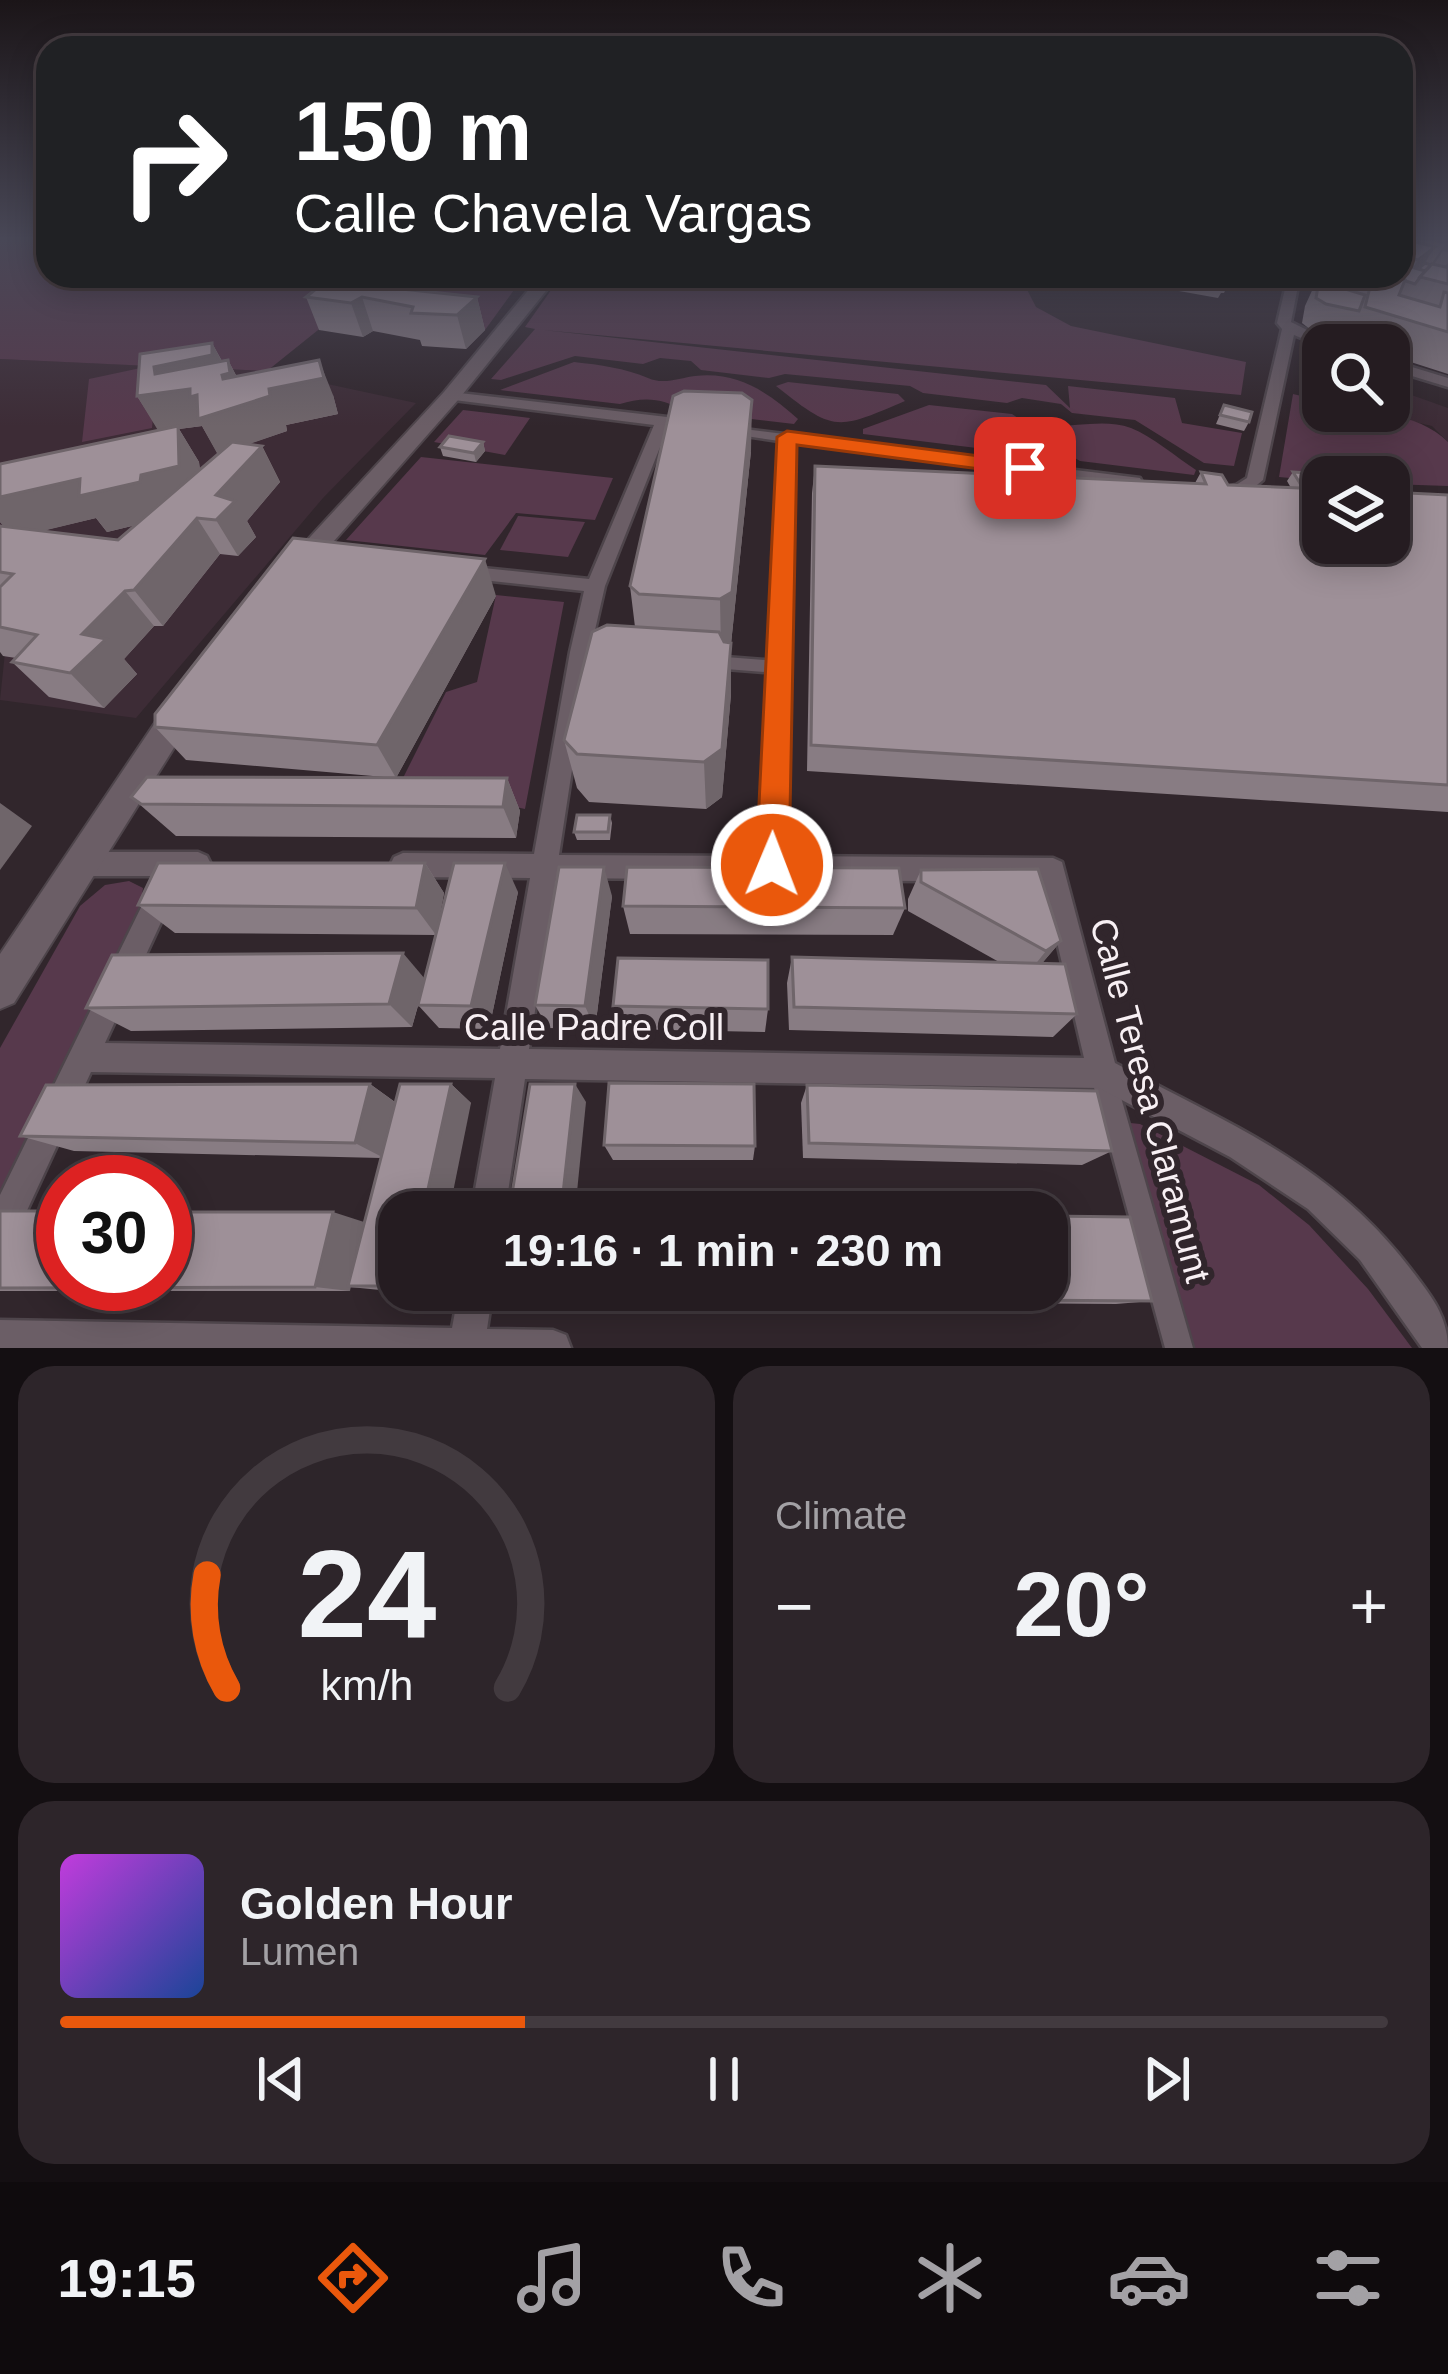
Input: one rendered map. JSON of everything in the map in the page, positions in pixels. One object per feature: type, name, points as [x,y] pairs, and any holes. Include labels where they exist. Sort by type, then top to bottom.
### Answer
[{"type":"main road","points":[[277,589],[320,557],[529,300]]},
{"type":"main road","points":[[5,973],[206,673]]},
{"type":"street","points":[[1289,300],[1284,323],[1302,333]]},
{"type":"street","points":[[1215,493],[1241,489],[1256,480],[1289,328]]},
{"type":"street","points":[[1410,371],[1448,383]]},
{"type":"street","points":[[451,396],[1144,484]]},
{"type":"street","points":[[491,1191],[580,652],[595,586],[663,422]]},
{"type":"street","points":[[374,865],[772,865],[787,437]]},
{"type":"street","points":[[448,571],[595,586]]},
{"type":"street","points":[[580,652],[605,653]]},
{"type":"street","points":[[688,660],[778,667]]},
{"type":"street","points":[[0,1231],[176,863]]},
{"type":"street","points":[[79,864],[232,864]]},
{"type":"street","name":"Calle Teresa Claramunt","points":[[772,865],[1053,870],[1102,1073],[1179,1348]]},
{"type":"street","name":"Calle Padre Coll","points":[[86,1058],[1102,1073]]},
{"type":"street","points":[[1102,1073],[1206,1126],[1320,1198],[1411,1294],[1442,1348]]},
{"type":"street","points":[[466,1348],[472,1311]]},
{"type":"street","points":[[0,1338],[553,1348]]},
{"type":"shaded area","points":[[0,300],[507,300],[485,330],[338,314],[267,371],[158,366],[152,428],[82,442],[89,379],[150,366],[0,359]]},
{"type":"shaded area","points":[[544,300],[1032,300],[1036,307],[1071,326],[1246,362],[1241,395],[543,330],[1046,385],[1070,408],[1068,386],[1175,398],[1182,423],[1242,433],[1234,466],[1204,463],[1135,420],[1072,413],[1061,404],[1022,398],[1007,403],[923,393],[910,386],[785,374],[769,378],[701,370],[691,361],[660,358],[643,364],[575,356],[501,380],[491,379],[535,329],[525,327]]},
{"type":"shaded area","points":[[0,359],[267,371],[416,403],[323,498],[136,718],[0,700],[6,643],[0,631]]},
{"type":"shaded area","points":[[574,362],[660,381],[725,377],[764,393],[798,419],[794,424],[682,411],[652,400],[620,404],[500,390]]},
{"type":"shaded area","points":[[788,382],[898,394],[905,401],[864,418],[837,422],[811,412],[776,386]]},
{"type":"shaded area","points":[[1293,394],[1302,396],[1302,432],[1410,432],[1410,420],[1448,442],[1448,486],[1410,485],[1410,456],[1302,456],[1302,479],[1279,477]]},
{"type":"shaded area","points":[[1410,394],[1448,408],[1448,442],[1432,426],[1410,421]]},
{"type":"shaded area","points":[[929,405],[1012,414],[1039,425],[1116,424],[1156,442],[1196,470],[1194,475],[1080,461],[1045,449],[1009,452],[863,434],[863,429]]},
{"type":"shaded area","points":[[463,410],[530,418],[505,455],[434,442]]},
{"type":"shaded area","points":[[421,457],[613,478],[595,520],[516,513],[485,555],[346,540]]},
{"type":"shaded area","points":[[518,516],[585,522],[568,557],[500,550]]},
{"type":"shaded area","points":[[496,595],[564,602],[525,809],[401,782],[446,692],[477,682]]},
{"type":"shaded area","points":[[129,881],[143,888],[139,917],[0,1193],[0,1048],[80,906],[105,885]]},
{"type":"shaded area","points":[[1111,1121],[1140,1124],[1259,1185],[1309,1225],[1368,1289],[1412,1348],[1179,1348]]},
{"type":"building","points":[[377,300],[474,300],[457,315],[411,313],[413,307]]},
{"type":"building","points":[[1319,300],[1363,300],[1359,311]]},
{"type":"building","points":[[1367,300],[1416,300],[1440,307],[1442,300],[1448,300],[1448,332],[1365,307]]},
{"type":"building","points":[[212,343],[212,355],[154,367],[155,374],[228,360],[230,373],[222,375],[223,379],[319,360],[324,378],[269,389],[270,396],[198,419],[197,395],[190,397],[190,389],[137,396],[140,354]]},
{"type":"building","points":[[684,391],[742,393],[752,400],[732,592],[720,599],[639,594],[630,586],[673,396]]},
{"type":"building","points":[[1224,405],[1252,412],[1249,422],[1220,415]]},
{"type":"building","points":[[178,426],[179,466],[141,475],[140,482],[79,496],[80,479],[0,497],[0,464]]},
{"type":"building","points":[[449,436],[483,442],[474,453],[440,447]]},
{"type":"building","points":[[232,442],[262,446],[216,495],[235,501],[216,520],[197,518],[134,590],[125,591],[82,634],[106,639],[70,673],[12,662],[37,635],[0,627],[0,587],[13,574],[0,572],[0,526],[118,540]]},
{"type":"building","points":[[815,466],[1206,484],[1201,472],[1222,475],[1228,485],[1302,488],[1302,564],[1410,564],[1410,493],[1448,495],[1448,785],[811,745]]},
{"type":"building","points":[[293,538],[485,559],[377,745],[155,727],[155,714]]},
{"type":"building","points":[[607,625],[719,632],[724,642],[731,643],[722,749],[704,762],[577,754],[564,740],[592,632]]},
{"type":"building","points":[[147,777],[507,778],[503,807],[141,804],[131,797]]},
{"type":"building","points":[[577,815],[610,815],[608,832],[574,832]]},
{"type":"building","points":[[158,863],[425,863],[416,908],[138,905]]},
{"type":"building","points":[[454,863],[505,863],[471,1006],[418,1005]]},
{"type":"building","points":[[559,867],[604,867],[585,1006],[535,1005]]},
{"type":"building","points":[[627,867],[899,868],[905,908],[623,906]]},
{"type":"building","points":[[1038,869],[1061,941],[1046,951],[921,882],[921,870]]},
{"type":"building","points":[[403,953],[389,1004],[86,1008],[112,955]]},
{"type":"building","points":[[792,957],[1065,964],[1077,1014],[794,1007]]},
{"type":"building","points":[[618,958],[768,960],[768,1009],[613,1006]]},
{"type":"building","points":[[609,1083],[754,1084],[755,1146],[604,1145]]},
{"type":"building","points":[[370,1084],[355,1143],[20,1136],[46,1085]]},
{"type":"building","points":[[400,1084],[451,1084],[428,1191],[378,1191],[378,1286],[348,1286]]},
{"type":"building","points":[[530,1084],[575,1084],[563,1191],[512,1191]]},
{"type":"building","points":[[807,1085],[1097,1091],[1112,1151],[809,1143]]},
{"type":"building","points":[[0,1211],[36,1211],[36,1288],[0,1288]]},
{"type":"building","points":[[192,1212],[333,1212],[315,1287],[192,1287]]},
{"type":"building","points":[[1068,1216],[1130,1217],[1152,1301],[1068,1300]]},
{"type":"route","points":[[772,865],[787,437],[1025,468]]}]
